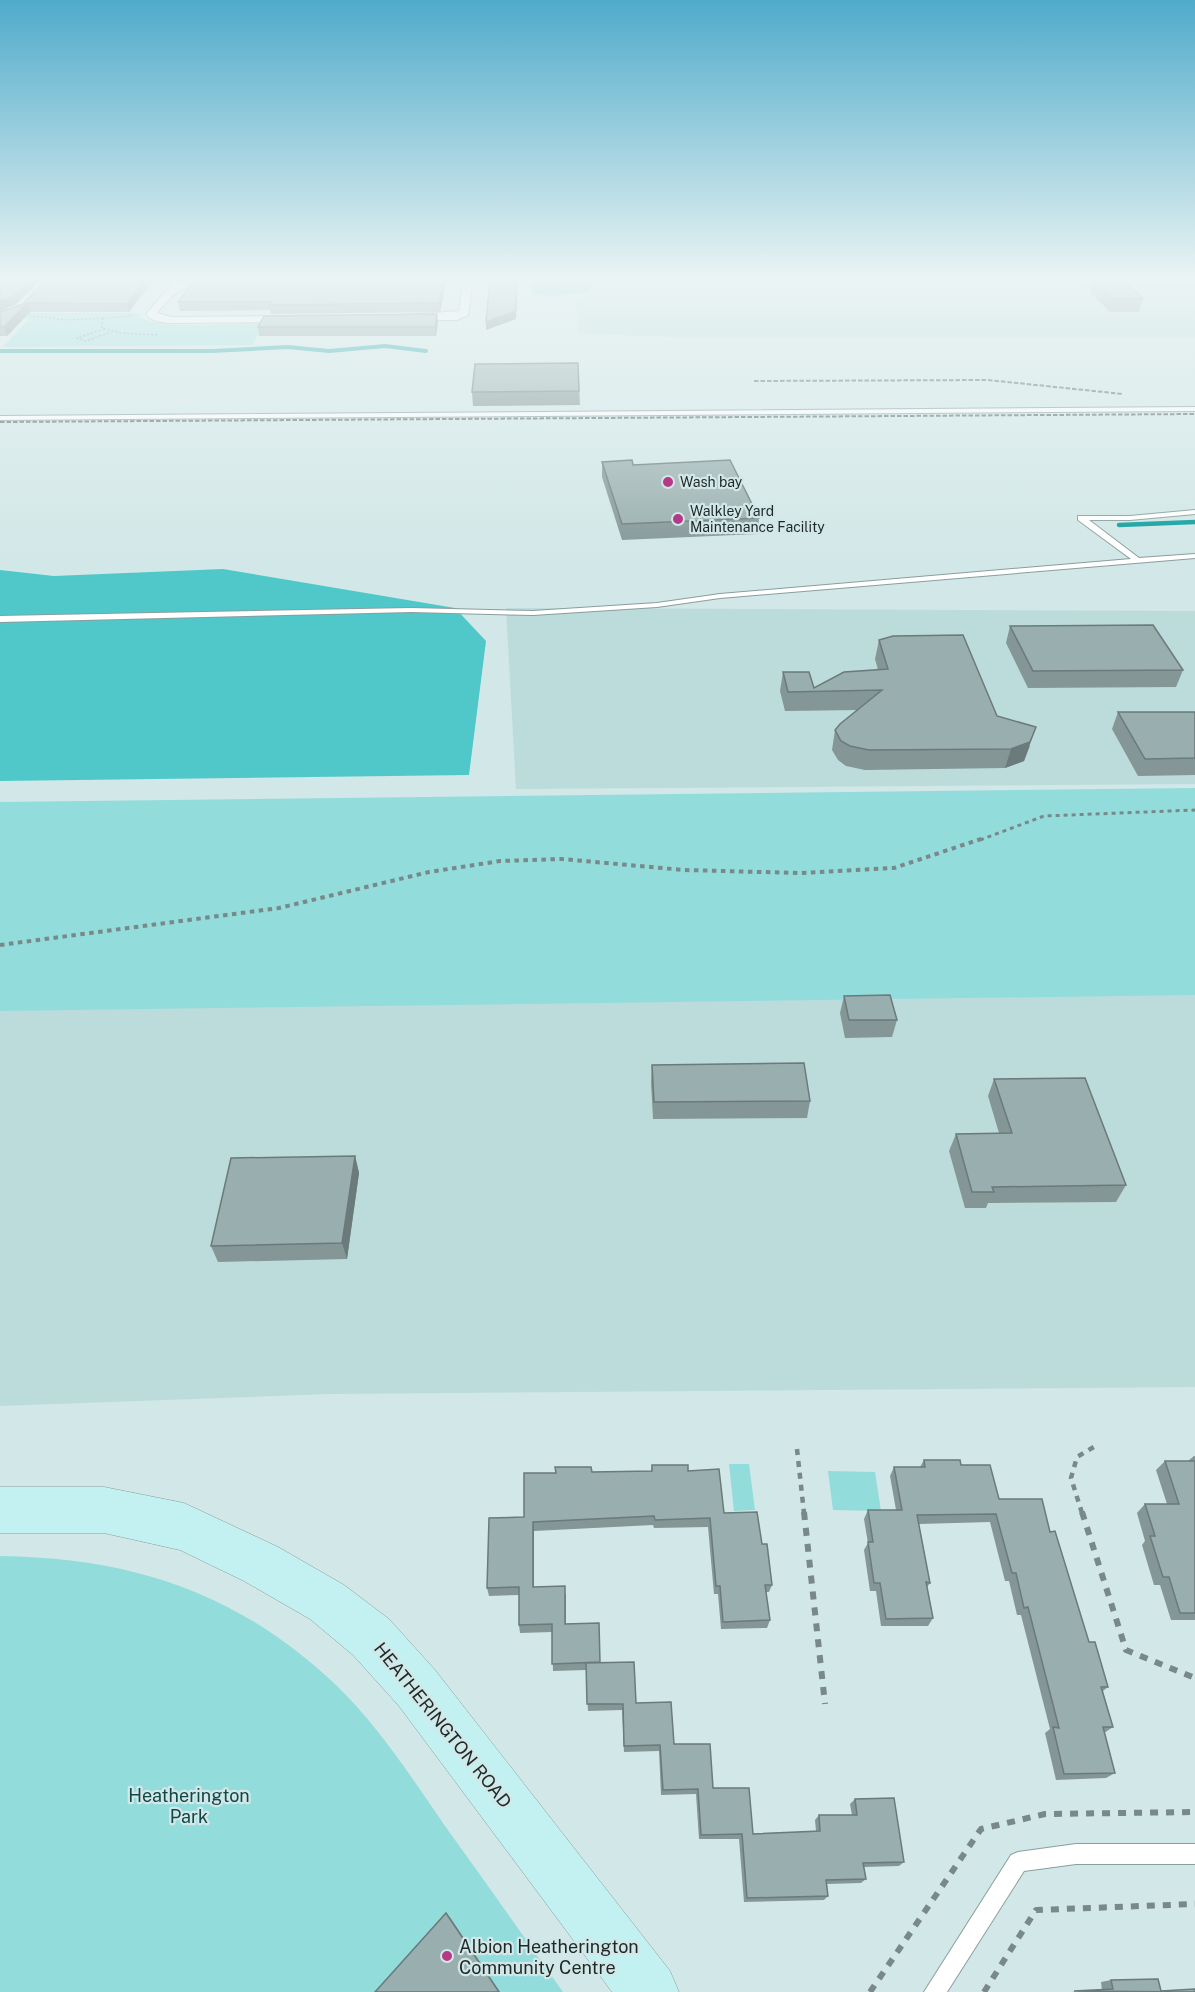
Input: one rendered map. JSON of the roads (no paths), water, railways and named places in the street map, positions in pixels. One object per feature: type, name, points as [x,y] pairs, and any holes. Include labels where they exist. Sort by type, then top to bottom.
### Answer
[{"type":"street","name":"HEATHERINGTON ROAD","points":[[0,1510],[104,1510],[184,1527],[261,1564],[327,1602],[371,1637],[417,1688],[649,1992]]},
{"type":"lane","points":[[0,418],[1195,409]]},
{"type":"lane","points":[[1138,561],[1081,518],[1130,518],[1195,512]]},
{"type":"lane","points":[[0,619],[411,610],[533,613],[657,605],[720,596],[1195,556]]},
{"type":"lane","points":[[934,1992],[1018,1862],[1076,1854],[1195,1854]]},
{"type":"waterway","points":[[1119,525],[1195,522]]},
{"type":"railway","points":[[754,381],[988,380],[1123,394]]},
{"type":"railway","points":[[0,422],[1195,414]]},
{"type":"place","name":"Wash bay","points":[[668,482]]},
{"type":"place","name":"Walkley Yard Maintenance Facility","points":[[678,519]]},
{"type":"place","name":"Albion Heatherington Community Centre","points":[[447,1956]]},
{"type":"park label","name":"Heatherington Park","points":[[189,1805]]}]
